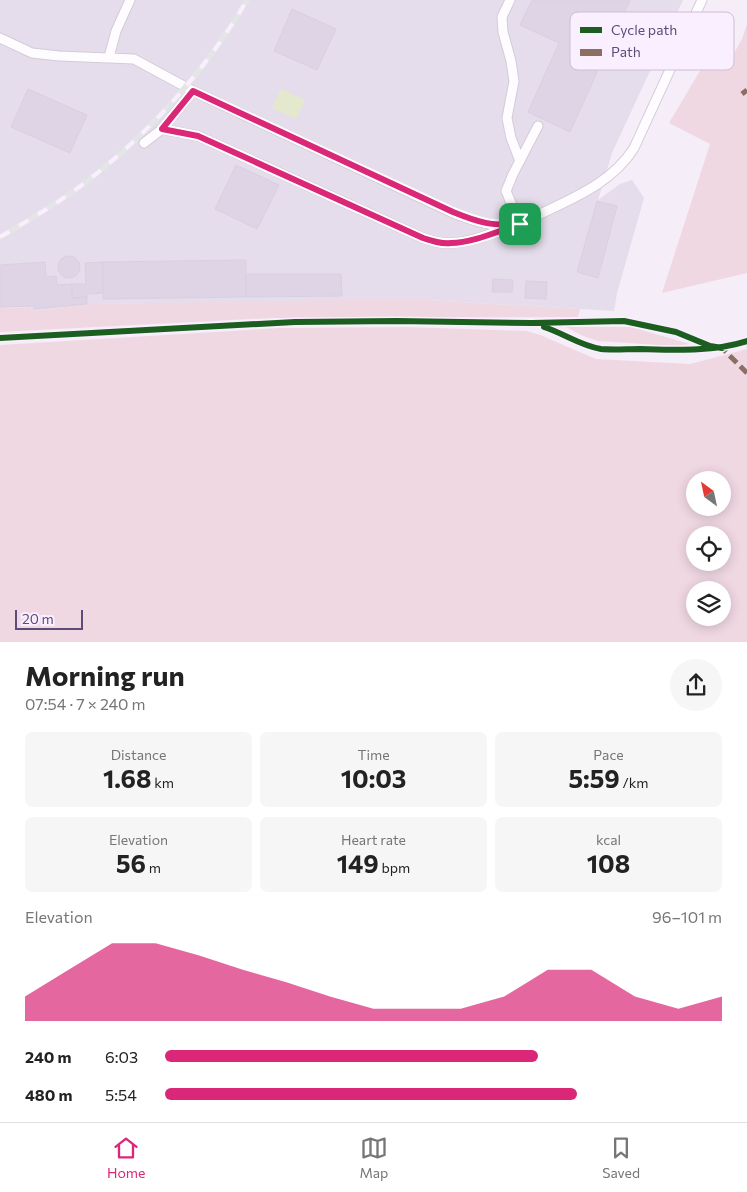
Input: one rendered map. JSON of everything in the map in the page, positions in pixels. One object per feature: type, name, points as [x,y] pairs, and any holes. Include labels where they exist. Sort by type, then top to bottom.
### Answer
[{"type":"lane","points":[[109,57],[116,31],[130,0]]},
{"type":"lane","points":[[510,0],[502,17],[503,32],[514,80],[507,118],[511,138],[520,161]]},
{"type":"lane","points":[[696,12],[702,0]]},
{"type":"lane","points":[[0,38],[32,53],[59,56],[134,58],[193,91],[453,212],[479,223],[498,226],[520,224]]},
{"type":"lane","points":[[162,129],[198,136],[423,238],[451,244],[520,224],[599,184],[626,162],[670,70]]},
{"type":"lane","points":[[144,143],[162,129],[193,91]]},
{"type":"lane","points":[[520,224],[506,191],[538,126]]},
{"type":"shaded area","points":[[0,0],[683,0],[677,12],[570,12],[570,70],[651,70],[612,153],[598,200],[620,184],[632,180],[644,198],[617,293],[614,311],[427,300],[88,304],[32,311],[31,307],[0,308]]},
{"type":"shaded area","points":[[747,24],[747,273],[662,293],[710,144],[669,123],[700,70],[734,70],[734,53],[742,39]]},
{"type":"shaded area","points":[[281,89],[305,100],[296,119],[272,108]]},
{"type":"shaded area","points":[[427,300],[580,309],[578,317],[273,318],[0,332],[0,308],[31,307],[32,311],[88,304]]},
{"type":"shaded area","points":[[406,327],[527,331],[596,359],[690,364],[747,349],[747,642],[0,642],[0,345],[279,328]]},
{"type":"shaded area","points":[[566,327],[631,327],[690,344],[674,346],[598,341]]},
{"type":"building","points":[[532,0],[630,0],[625,12],[570,12],[570,70],[598,70],[570,132],[528,112],[559,43],[520,25]]},
{"type":"building","points":[[292,9],[336,29],[317,70],[274,51]]},
{"type":"building","points":[[28,89],[87,115],[70,153],[11,127]]},
{"type":"building","points":[[236,165],[279,185],[257,229],[215,209]]},
{"type":"building","points":[[597,201],[617,206],[598,278],[577,272]]},
{"type":"building","points":[[69,256],[79,263],[80,267],[73,277],[69,278],[59,271],[58,267],[65,257]]},
{"type":"building","points":[[246,260],[246,297],[103,299],[103,262]]},
{"type":"building","points":[[45,262],[46,277],[56,276],[57,285],[72,284],[72,298],[87,297],[87,304],[34,309],[34,306],[0,307],[0,265]]},
{"type":"building","points":[[103,262],[103,293],[72,298],[72,284],[86,284],[85,263]]},
{"type":"building","points":[[246,274],[341,274],[342,296],[246,297]]},
{"type":"building","points":[[493,279],[513,280],[512,292],[492,292]]},
{"type":"building","points":[[526,281],[547,282],[546,299],[525,298]]},
{"type":"railway","points":[[0,237],[71,193],[122,152],[146,129],[191,80],[230,27],[247,0]]},
{"type":"marked path","points":[[742,94],[747,90]]},
{"type":"marked path","points":[[718,347],[722,348],[747,373]]},
{"type":"cycle path","points":[[0,338],[295,322],[532,323],[624,321],[676,332],[710,346],[722,348]]},
{"type":"cycle path","points":[[544,327],[586,345],[601,349],[694,350],[734,345],[747,341]]},
{"type":"route","points":[[193,91],[299,142],[479,223],[498,226],[520,224],[466,241],[451,244],[438,242],[423,238],[339,201],[198,136],[162,129],[193,91]]}]
